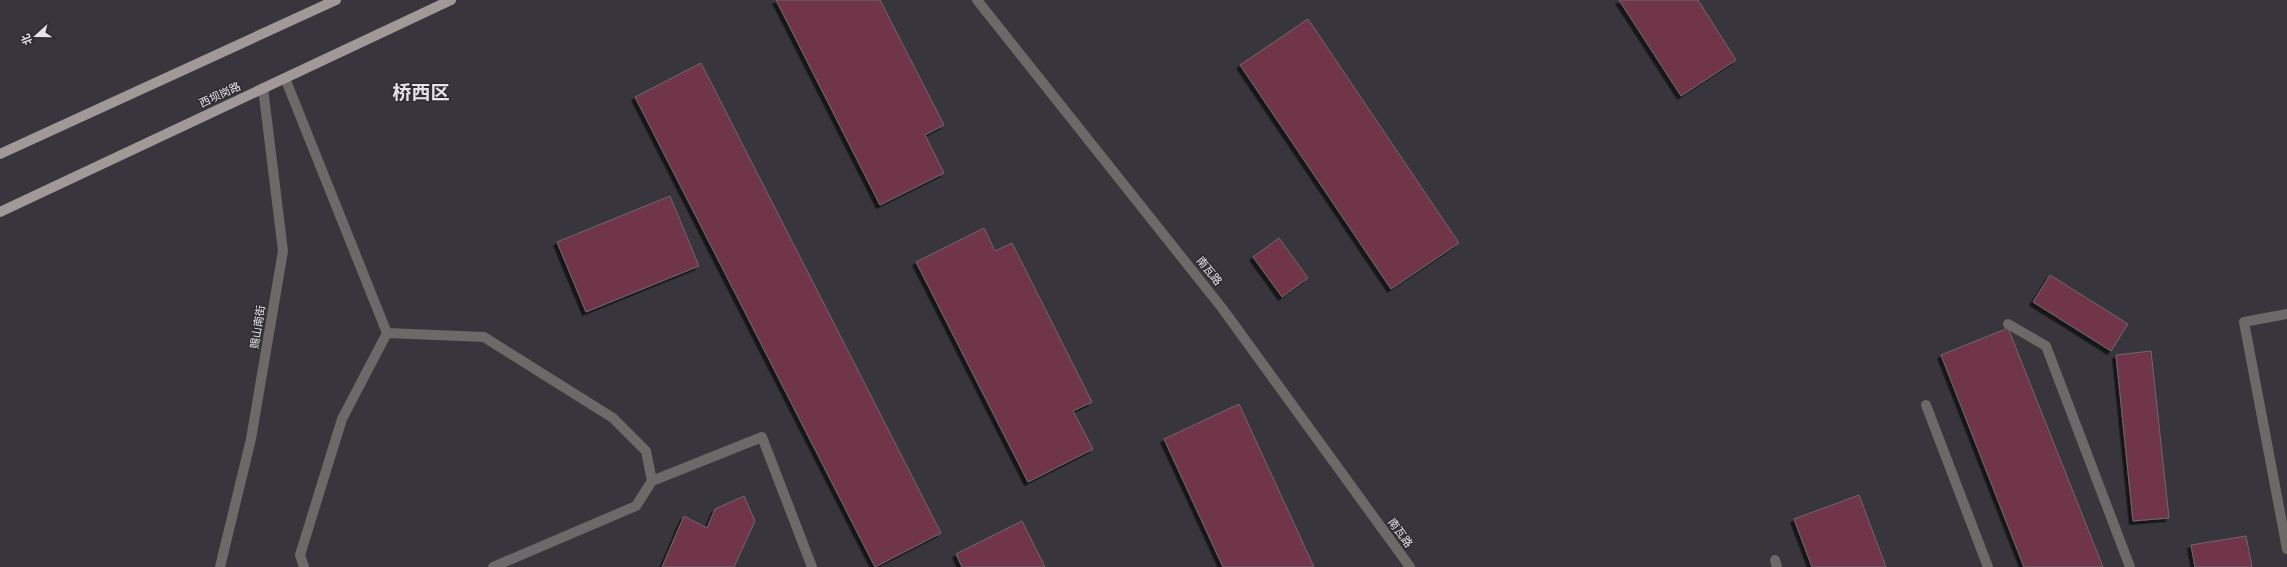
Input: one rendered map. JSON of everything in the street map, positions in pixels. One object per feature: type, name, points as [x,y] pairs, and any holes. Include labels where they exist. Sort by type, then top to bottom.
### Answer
[{"type":"main road","points":[[0,154],[336,0]]},
{"type":"main road","name":"西坝岗路","points":[[0,212],[451,0]]},
{"type":"street","name":"南瓦路","points":[[977,0],[1222,308],[1410,567]]},
{"type":"street","points":[[285,78],[387,333],[342,420],[300,555],[304,567]]},
{"type":"street","name":"赐山南街","points":[[220,567],[251,439],[283,251],[263,88]]},
{"type":"street","points":[[2287,314],[2244,322],[2287,549]]},
{"type":"street","points":[[2008,324],[2046,346],[2130,567]]},
{"type":"street","points":[[387,333],[484,337],[613,418],[646,451],[652,481]]},
{"type":"street","points":[[1926,405],[1988,567]]},
{"type":"street","points":[[493,567],[636,506],[652,481],[762,437],[812,567]]},
{"type":"building","points":[[776,0],[880,0],[944,125],[925,135],[944,173],[880,205]]},
{"type":"building","points":[[1619,0],[1698,0],[1736,60],[1681,96]]},
{"type":"building","points":[[1308,19],[1459,243],[1391,289],[1240,65]]},
{"type":"building","points":[[701,63],[941,533],[875,567],[635,97]]},
{"type":"building","points":[[670,196],[699,266],[586,312],[557,242]]},
{"type":"building","points":[[984,228],[995,251],[1012,243],[1092,402],[1073,411],[1093,449],[1028,482],[916,262]]},
{"type":"building","points":[[1279,238],[1308,278],[1282,297],[1253,257]]},
{"type":"building","points":[[2050,275],[2128,324],[2111,351],[2033,302]]},
{"type":"building","points":[[2008,328],[2103,567],[2024,567],[1941,355]]},
{"type":"building","points":[[2151,351],[2169,518],[2133,521],[2116,355]]},
{"type":"building","points":[[1239,404],[1314,567],[1223,567],[1164,439]]},
{"type":"building","points":[[1859,495],[1886,567],[1812,567],[1794,519]]},
{"type":"building","points":[[744,496],[755,521],[734,567],[662,567],[684,516],[707,528],[715,509]]},
{"type":"building","points":[[1022,521],[1045,567],[962,567],[956,554]]},
{"type":"building","points":[[2246,536],[2252,567],[2195,567],[2191,545]]},
{"type":"district","name":"桥西区","points":[[421,93]]}]
